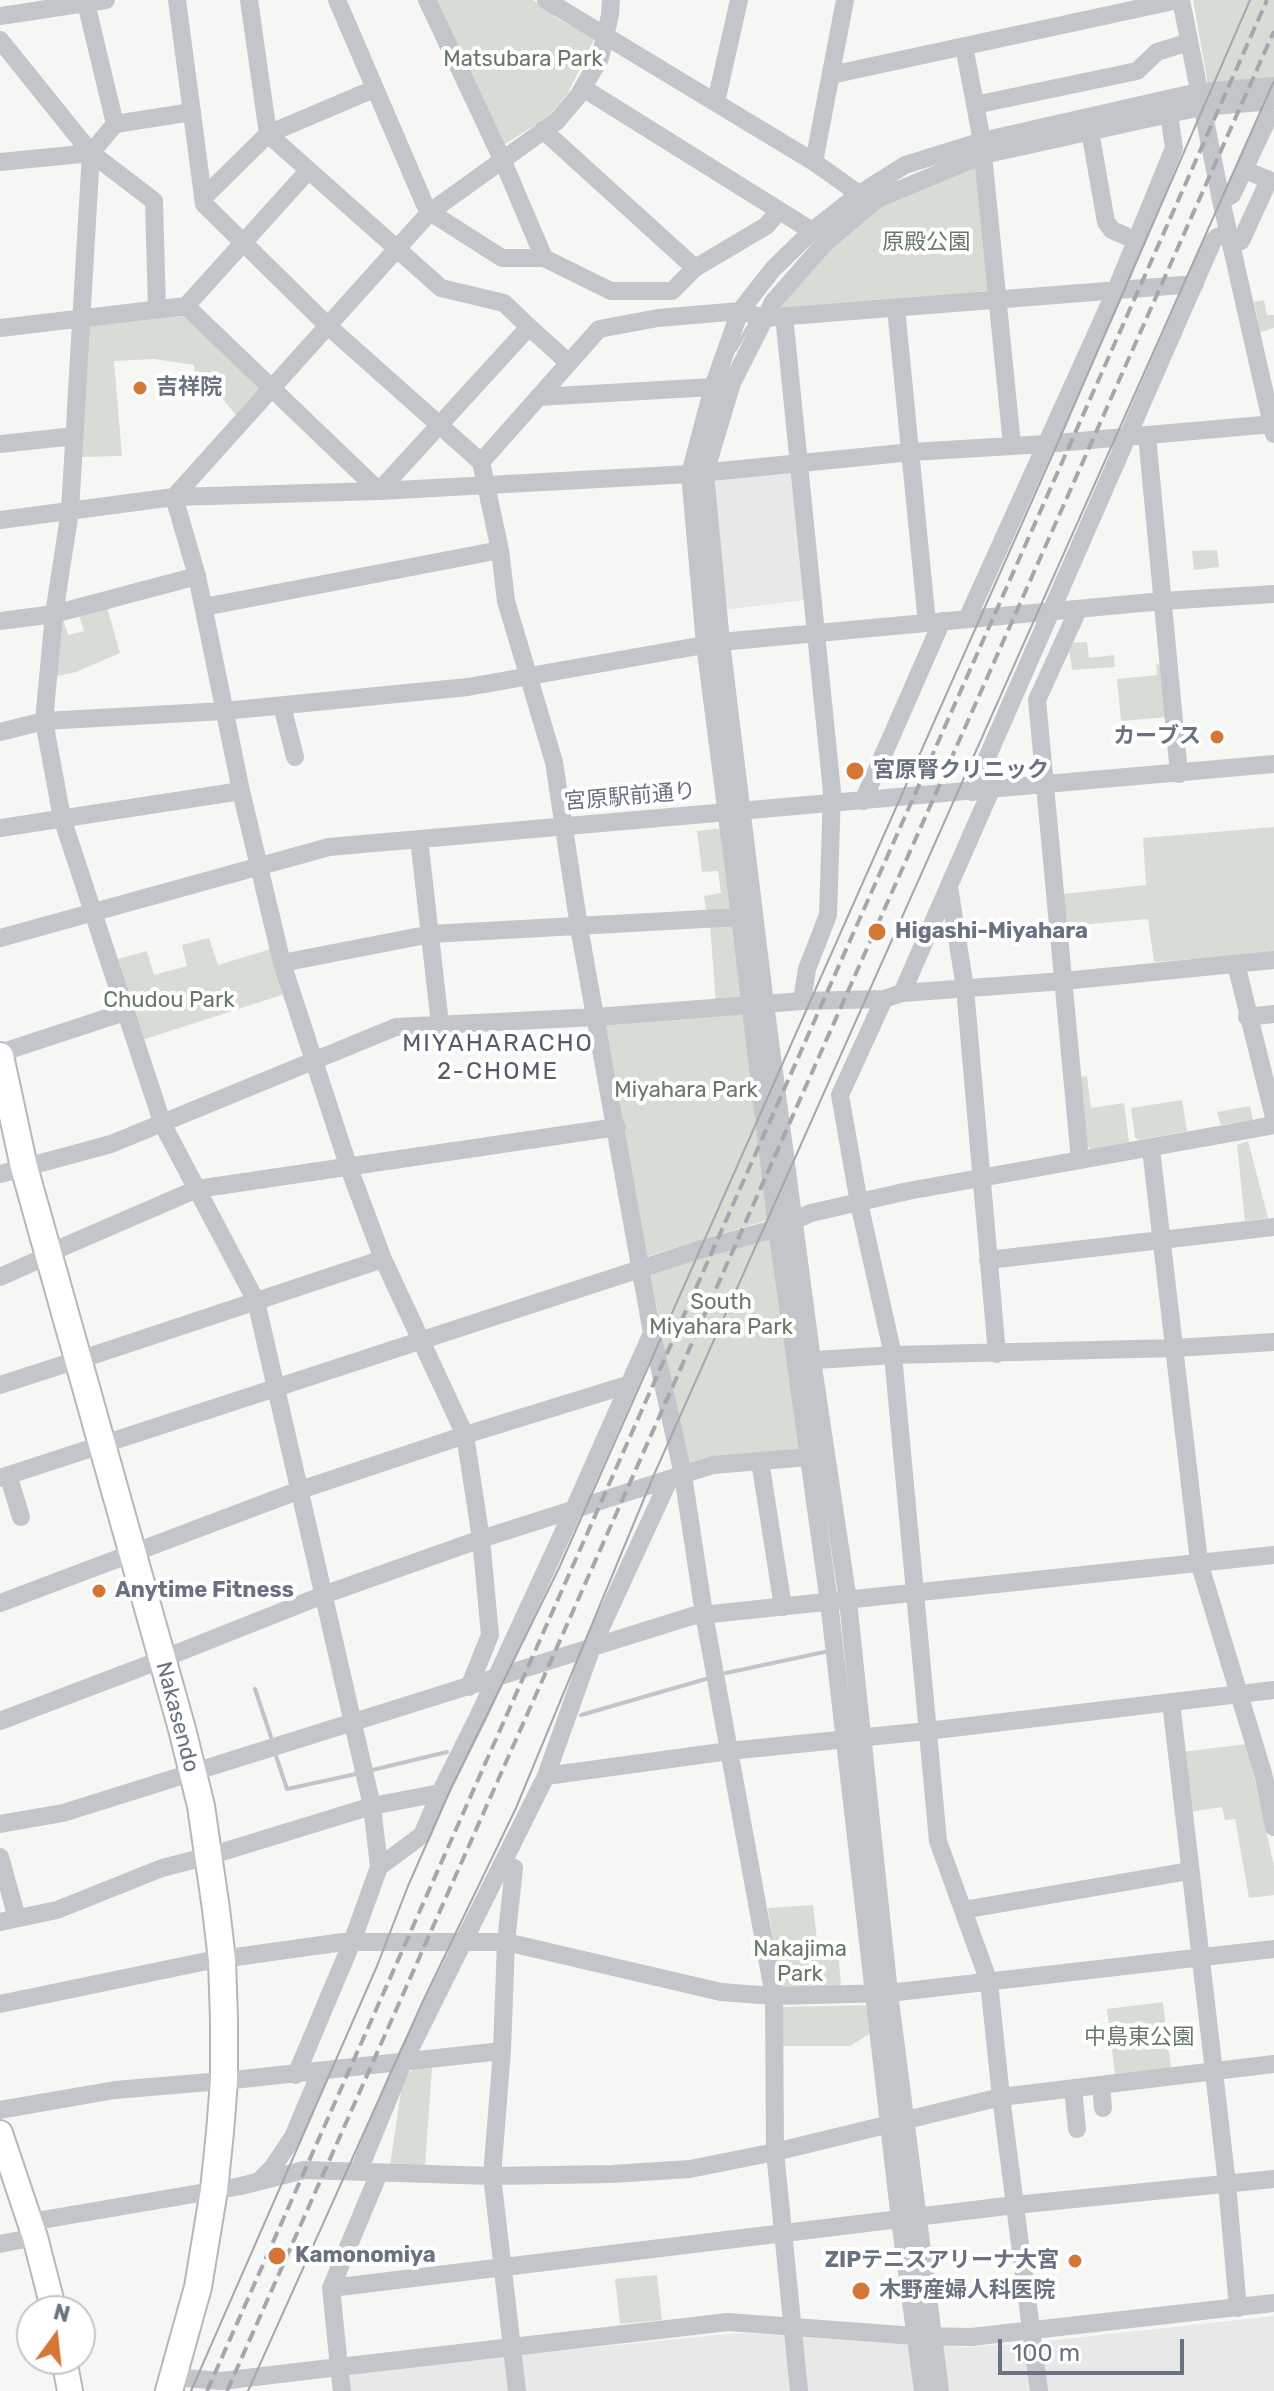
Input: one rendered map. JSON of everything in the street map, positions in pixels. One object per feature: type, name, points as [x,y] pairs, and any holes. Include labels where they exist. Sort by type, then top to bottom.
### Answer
[{"type":"highway","name":"Nakasendo","points":[[0,1054],[12,1170]]},
{"type":"highway","name":"Nakasendo","points":[[0,1128],[42,1257],[127,1556],[186,1775],[203,1857],[215,1960],[217,2082],[198,2287],[172,2384]]},
{"type":"highway","name":"Nakasendo","points":[[151,2391],[206,2191]]},
{"type":"main road","points":[[2,2144],[32,2229],[50,2295]]},
{"type":"street","points":[[0,16],[106,0]]},
{"type":"street","points":[[177,0],[204,204],[328,326],[481,462],[500,550],[506,601],[554,762],[579,927],[617,1127],[676,1477],[774,1996],[775,2152],[799,2391]]},
{"type":"street","points":[[249,0],[268,134],[441,288],[504,303],[569,363]]},
{"type":"street","points":[[337,0],[430,212],[502,258],[544,258],[611,291],[672,291],[695,268],[766,226],[779,211]]},
{"type":"street","points":[[427,0],[502,159],[544,258]]},
{"type":"street","points":[[546,0],[814,162],[859,194]]},
{"type":"street","points":[[174,497],[430,212],[557,121],[583,88],[600,58],[611,0]]},
{"type":"street","points":[[716,102],[739,0]]},
{"type":"street","points":[[814,162],[845,0]]},
{"type":"street","points":[[0,520],[174,497],[379,491],[697,474],[912,452],[1273,427],[1221,200],[1180,0],[1091,9],[964,46],[831,75]]},
{"type":"street","points":[[86,3],[115,124]]},
{"type":"street","points":[[0,40],[91,153],[154,201],[157,310]]},
{"type":"street","points":[[975,105],[1137,71],[1157,52],[1189,42]]},
{"type":"street","points":[[964,46],[982,148],[1012,445]]},
{"type":"street","points":[[697,474],[773,269],[812,231],[859,194],[905,165],[1200,99],[1274,86]]},
{"type":"street","points":[[583,88],[812,231]]},
{"type":"street","points":[[203,198],[268,134],[374,89]]},
{"type":"street","points":[[940,2391],[925,2336],[882,1993],[863,1876],[853,1738],[837,1602],[713,643],[697,474],[713,387],[754,315],[773,302],[824,244],[877,199],[982,148],[1090,131],[1169,114],[1200,99],[1274,104],[1232,195],[1221,200]]},
{"type":"street","points":[[192,112],[115,124],[91,153],[70,511],[54,614],[44,721],[62,818],[163,1125],[256,1301],[326,1594],[372,1806],[379,1867],[352,1942],[296,2075]]},
{"type":"street","points":[[967,619],[1137,241],[1174,148],[1169,114]]},
{"type":"street","points":[[543,130],[695,268]]},
{"type":"street","points":[[1090,131],[1106,222],[1112,230],[1137,241]]},
{"type":"street","points":[[0,162],[91,153]]},
{"type":"street","points":[[902,993],[949,887],[981,791],[1049,613],[1213,241],[1217,237],[1241,241],[1269,180],[1245,170]]},
{"type":"street","points":[[0,328],[186,306],[308,171]]},
{"type":"street","points":[[481,462],[599,329],[658,318],[784,316],[1195,284]]},
{"type":"street","points":[[186,306],[379,491]]},
{"type":"street","points":[[863,801],[934,622],[896,308]]},
{"type":"street","points":[[784,316],[831,804],[828,915],[807,969],[802,1001]]},
{"type":"street","points":[[379,491],[529,327]]},
{"type":"street","points":[[538,397],[713,387]]},
{"type":"street","points":[[0,444],[75,436]]},
{"type":"street","points":[[1147,436],[1179,774]]},
{"type":"street","points":[[174,497],[197,576],[257,866],[282,963],[349,1168],[383,1259],[465,1435],[481,1539],[490,1635],[469,1687]]},
{"type":"street","points":[[204,607],[500,550]]},
{"type":"street","points":[[0,621],[54,614],[197,576]]},
{"type":"street","points":[[0,732],[44,721],[224,711],[468,687],[713,643],[1163,601],[1274,594]]},
{"type":"street","points":[[1078,610],[1037,700],[1080,1160]]},
{"type":"street","points":[[282,706],[295,757]]},
{"type":"street","name":"宮原駅前通り","points":[[0,938],[329,847],[1274,764]]},
{"type":"street","points":[[0,828],[241,791]]},
{"type":"street","points":[[734,812],[740,917],[758,1005]]},
{"type":"street","points":[[419,839],[440,1024]]},
{"type":"street","points":[[949,887],[965,988],[997,1354]]},
{"type":"street","points":[[282,963],[431,934],[740,917]]},
{"type":"street","points":[[12,1170],[111,1144],[163,1125],[396,1027],[596,1017],[802,1001],[884,999],[902,993],[1274,960]]},
{"type":"street","points":[[1236,964],[1274,1117]]},
{"type":"street","points":[[884,999],[840,1095],[859,1203],[893,1355],[938,1841],[989,1982],[1039,2391]]},
{"type":"street","points":[[0,1054],[125,1012]]},
{"type":"street","points":[[1247,1017],[1274,1014]]},
{"type":"street","points":[[21,1517],[4,1476],[786,1223],[859,1203],[983,1177],[1274,1125]]},
{"type":"street","points":[[0,1277],[197,1189],[617,1127]]},
{"type":"street","points":[[1151,1149],[1199,1562],[1264,1774],[1274,1827]]},
{"type":"street","points":[[988,1260],[1274,1227]]},
{"type":"street","points":[[0,1385],[383,1259]]},
{"type":"street","points":[[379,1867],[422,1835],[652,1333]]},
{"type":"street","points":[[804,1361],[893,1355],[1175,1348],[1274,1342]]},
{"type":"street","points":[[804,1361],[808,1457],[837,1602]]},
{"type":"street","points":[[0,1603],[300,1490],[630,1384]]},
{"type":"street","points":[[0,1721],[326,1594],[481,1539],[713,1465],[808,1457]]},
{"type":"street","points":[[760,1461],[783,1607]]},
{"type":"street","points":[[359,2170],[403,2063],[546,1776],[592,1647],[676,1477]]},
{"type":"street","points":[[0,1824],[63,1813],[692,1616],[1274,1555]]},
{"type":"street","points":[[546,1776],[729,1751],[1274,1690]]},
{"type":"street","points":[[1171,1702],[1227,2184],[1238,2308]]},
{"type":"street","points":[[0,1857],[8,1920],[57,1910],[162,1868],[372,1806],[440,1793]]},
{"type":"street","points":[[504,1863],[514,1868],[506,1942],[502,2051],[492,2176],[517,2391]]},
{"type":"street","points":[[963,1910],[1189,1871]]},
{"type":"street","points":[[0,2004],[215,1960],[352,1942],[506,1942],[721,1992],[774,1996],[882,1993],[1274,1949]]},
{"type":"street","points":[[0,2110],[115,2090],[320,2073],[502,2051]]},
{"type":"street","points":[[0,2244],[32,2229],[304,2170],[492,2176],[690,2169],[775,2152],[1001,2097],[1274,2064]]},
{"type":"street","points":[[261,2179],[293,2137],[320,2073]]},
{"type":"street","points":[[1101,2085],[1103,2108]]},
{"type":"street","points":[[1073,2088],[1077,2129]]},
{"type":"street","points":[[342,2391],[331,2288],[379,2173]]},
{"type":"street","points":[[331,2288],[1015,2205],[1274,2179]]},
{"type":"street","points":[[172,2384],[221,2381],[261,2384],[339,2367],[728,2322],[971,2337],[1274,2303]]},
{"type":"street","points":[[923,2391],[925,2336]]},
{"type":"shaded area","points":[[792,471],[805,600],[723,610],[711,479]]},
{"type":"shaded area","points":[[1274,2316],[1274,2391],[350,2391],[348,2372],[738,2333],[961,2347],[1019,2344]]},
{"type":"green space","name":"Matsubara Park","points":[[435,0],[533,0],[560,20],[595,38],[568,93],[548,117],[502,146]]},
{"type":"green space","points":[[1193,0],[1274,0],[1274,82],[1208,85]]},
{"type":"green space","name":"原殿公園","points":[[978,165],[992,294],[770,313],[788,290],[880,201]]},
{"type":"green space","points":[[1264,300],[1267,315],[1274,315],[1274,328],[1260,332],[1254,302]]},
{"type":"green space","points":[[183,311],[264,385],[236,415],[213,387],[195,384],[194,365],[154,359],[114,361],[122,456],[78,457],[87,326]]},
{"type":"green space","points":[[1217,550],[1219,567],[1194,570],[1192,551]]},
{"type":"green space","points":[[107,607],[120,653],[76,672],[53,677],[63,619],[68,635],[84,631],[79,615]]},
{"type":"green space","points":[[1087,642],[1089,658],[1114,655],[1115,667],[1072,670],[1068,643]]},
{"type":"green space","points":[[1156,664],[1164,666],[1168,717],[1121,721],[1117,679],[1157,675]]},
{"type":"green space","points":[[1274,827],[1274,953],[1154,962],[1148,919],[1066,926],[1063,894],[1146,885],[1143,838]]},
{"type":"green space","points":[[725,828],[735,910],[707,918],[704,896],[721,893],[718,871],[702,872],[697,831]]},
{"type":"green space","points":[[732,923],[746,997],[716,1003],[710,925]]},
{"type":"green space","name":"Chudou Park","points":[[209,938],[218,965],[271,949],[285,994],[142,1040],[114,960],[147,951],[154,975],[187,966],[182,945]]},
{"type":"green space","name":"Miyahara Park","points":[[745,1013],[771,1219],[645,1257],[605,1024]]},
{"type":"green space","points":[[1087,1076],[1091,1108],[1124,1103],[1129,1142],[1091,1149],[1087,1146],[1080,1077]]},
{"type":"green space","points":[[1182,1100],[1187,1131],[1140,1140],[1135,1138],[1131,1108]]},
{"type":"green space","points":[[1250,1106],[1253,1120],[1221,1125],[1217,1112]]},
{"type":"green space","points":[[1248,1141],[1268,1218],[1245,1221],[1237,1145]]},
{"type":"green space","name":"South Miyahara Park","points":[[772,1234],[802,1450],[686,1464],[650,1271]]},
{"type":"green space","points":[[1247,1744],[1274,1866],[1274,1895],[1249,1898],[1235,1819],[1225,1820],[1222,1807],[1189,1812],[1182,1752]]},
{"type":"green space","name":"Nakajima Park","points":[[813,1905],[818,1949],[838,1950],[841,1986],[780,1989],[768,1908]]},
{"type":"green space","name":"中島東公園","points":[[1163,2002],[1171,2068],[1115,2075],[1107,2009]]},
{"type":"green space","name":"Nakajima Park","points":[[870,2005],[874,2031],[850,2046],[782,2046],[783,2007]]},
{"type":"green space","points":[[417,2067],[432,2067],[425,2167],[390,2166],[401,2091],[408,2073]]},
{"type":"green space","points":[[657,2275],[662,2320],[620,2324],[615,2279]]},
{"type":"waterway","points":[[735,350],[753,319]]},
{"type":"waterway","points":[[726,1673],[829,1651]]},
{"type":"waterway","points":[[581,1715],[706,1679]]},
{"type":"waterway","points":[[255,1689],[271,1737]]},
{"type":"waterway","points":[[372,1770],[447,1752]]},
{"type":"waterway","points":[[276,1756],[287,1789],[356,1774]]},
{"type":"tram line","points":[[191,2391],[377,1966],[452,1786],[559,1568],[1059,440],[1250,0]]},
{"type":"tram line","points":[[248,2391],[423,2001],[516,1808],[653,1477],[1274,81]]},
{"type":"railway","points":[[207,2391],[1267,0]]},
{"type":"railway","points":[[227,2391],[1274,31]]},
{"type":"place","name":"吉祥院","points":[[140,388]]},
{"type":"place","name":"カーブス","points":[[1217,737]]},
{"type":"place","name":"宮原腎クリニック","points":[[855,771]]},
{"type":"place","name":"Higashi-Miyahara","points":[[877,932]]},
{"type":"place","name":"Anytime Fitness","points":[[99,1591]]},
{"type":"place","name":"Kamonomiya","points":[[277,2256]]},
{"type":"place","name":"ZIPテニスアリーナ大宮","points":[[1075,2261]]},
{"type":"place","name":"木野産婦人科医院","points":[[861,2291]]},
{"type":"district","name":"MIYAHARACHO 2-CHOME","points":[[498,1058]]}]
